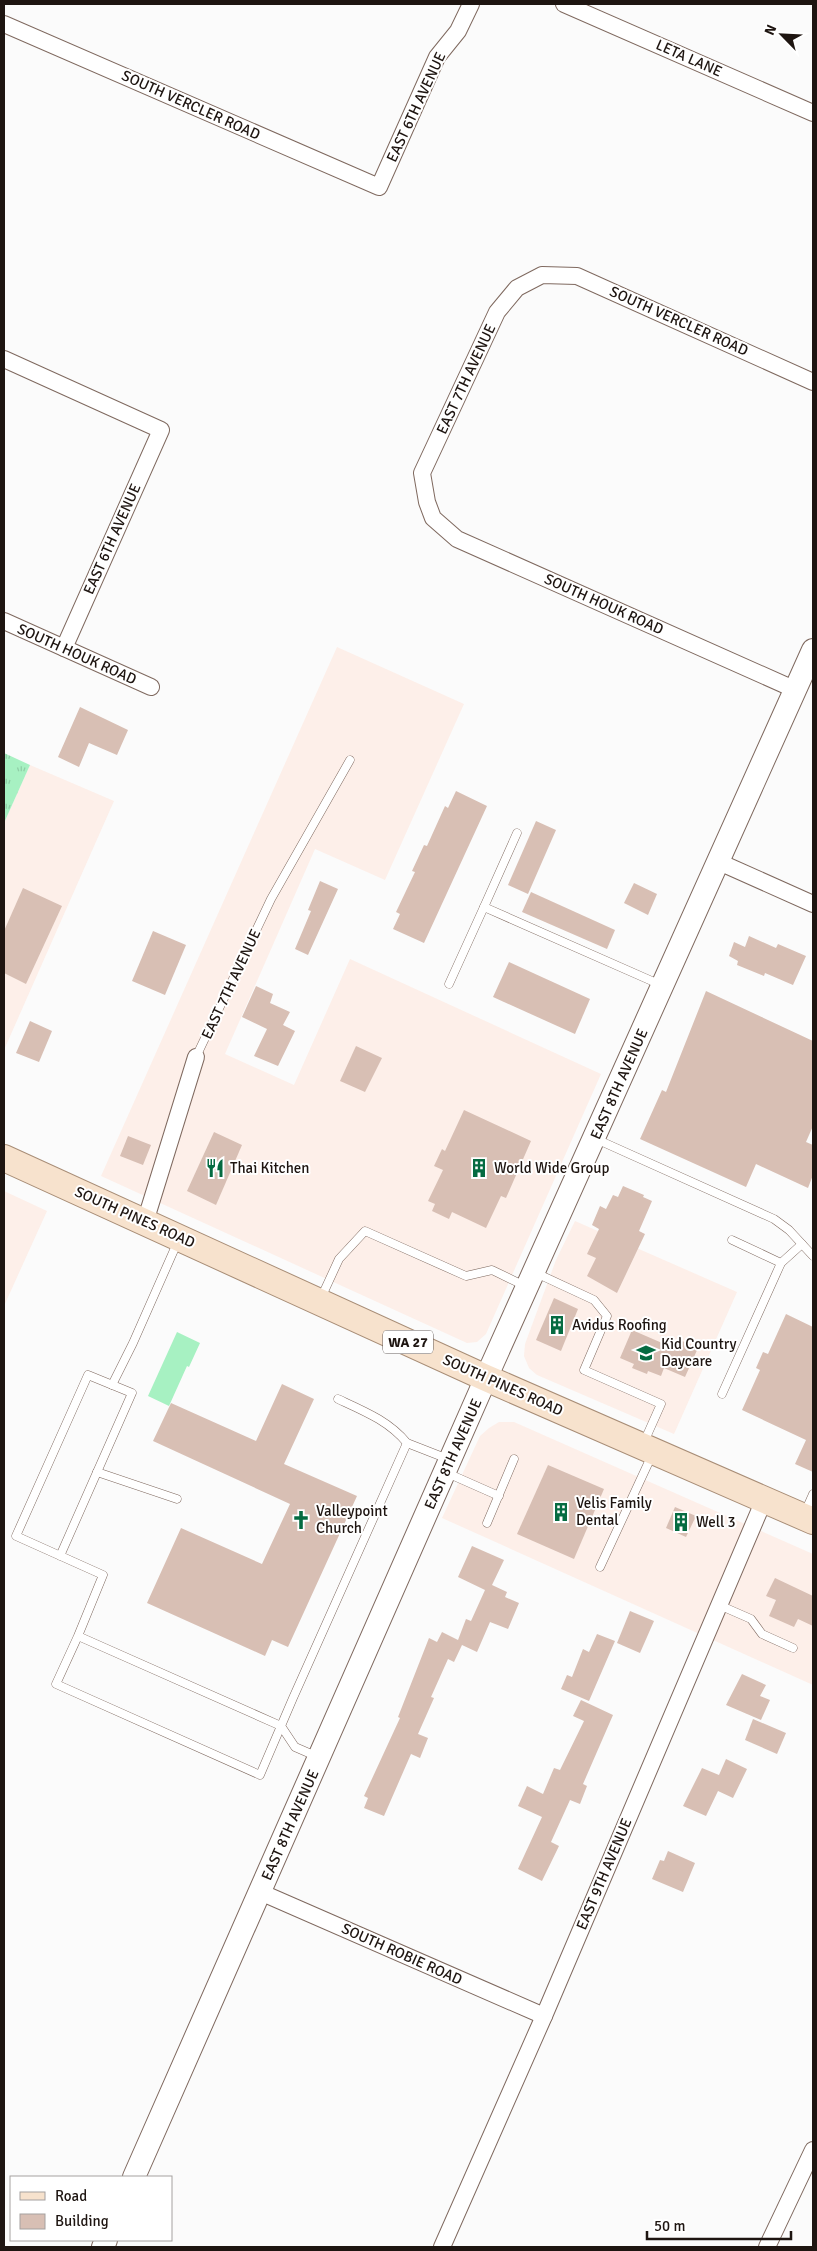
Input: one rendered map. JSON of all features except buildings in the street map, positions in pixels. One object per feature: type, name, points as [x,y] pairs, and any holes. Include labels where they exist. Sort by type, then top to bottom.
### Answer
[{"type":"main road","name":"SOUTH PINES ROAD","points":[[4,1158],[486,1378],[764,1500],[810,1510]]},
{"type":"street","name":"EAST 6TH AVENUE","points":[[379,187],[437,57],[458,31],[471,4]]},
{"type":"street","name":"LETA LANE","points":[[564,4],[813,113]]},
{"type":"street","name":"SOUTH VERCLER ROAD","points":[[4,24],[379,187]]},
{"type":"street","name":"SOUTH VERCLER ROAD","points":[[542,275],[577,276],[813,382]]},
{"type":"street","name":"EAST 7TH AVENUE","points":[[426,502],[422,474],[497,312],[516,288],[542,275]]},
{"type":"street","name":"EAST 6TH AVENUE","points":[[4,359],[161,430],[64,648]]},
{"type":"street","name":"SOUTH HOUK ROAD","points":[[426,502],[433,518],[457,539],[796,690]]},
{"type":"street","name":"SOUTH HOUK ROAD","points":[[4,621],[151,687]]},
{"type":"street","name":"EAST 8TH AVENUE","points":[[134,2176],[486,1378],[813,650]]},
{"type":"street","points":[[719,862],[813,904]]},
{"type":"street","name":"EAST 7TH AVENUE","points":[[145,1222],[196,1057]]},
{"type":"street","name":"EAST 9TH AVENUE","points":[[442,2247],[544,2016],[764,1500]]},
{"type":"street","name":"SOUTH ROBIE ROAD","points":[[260,1892],[544,2016]]},
{"type":"street","points":[[767,2247],[813,2150]]},
{"type":"lane","name":"EAST 7TH AVENUE","points":[[196,1057],[271,899],[350,760]]},
{"type":"lane","points":[[449,984],[517,834]]},
{"type":"lane","points":[[484,907],[663,986]]},
{"type":"lane","points":[[595,1138],[774,1219],[783,1224],[813,1256]]},
{"type":"lane","points":[[319,1301],[339,1259],[365,1231],[466,1276],[492,1270],[531,1279],[594,1300],[607,1316],[584,1370],[661,1404],[648,1449],[600,1567]]},
{"type":"lane","points":[[112,1385],[133,1344],[179,1238]]},
{"type":"lane","points":[[732,1240],[781,1263]]},
{"type":"lane","points":[[722,1394],[781,1263],[802,1244]]},
{"type":"lane","points":[[60,1556],[132,1393],[88,1374],[16,1536],[60,1556],[103,1575],[56,1684],[260,1775],[407,1443]]},
{"type":"lane","points":[[338,1400],[384,1421],[397,1430],[407,1443],[498,1496]]},
{"type":"lane","points":[[487,1523],[514,1459]]},
{"type":"lane","points":[[97,1472],[177,1499]]},
{"type":"lane","points":[[719,1606],[751,1619],[762,1634],[793,1648]]},
{"type":"lane","points":[[78,1636],[281,1726],[295,1747],[320,1758]]},
{"type":"shaded area","points":[[337,647],[464,704],[385,880],[315,849],[225,1054],[294,1085],[350,959],[601,1074],[486,1334],[477,1342],[467,1343],[101,1176]]},
{"type":"shaded area","points":[[30,765],[114,801],[4,1050],[4,823]]},
{"type":"shaded area","points":[[4,1191],[47,1211],[4,1306]]},
{"type":"shaded area","points":[[575,1221],[737,1292],[674,1434],[537,1375],[529,1368],[524,1356],[525,1344],[556,1260]]},
{"type":"shaded area","points":[[499,1422],[514,1422],[813,1554],[813,1685],[442,1518],[480,1436]]},
{"type":"green space","points":[[4,753],[30,765],[4,823]]},
{"type":"green space","points":[[177,1332],[200,1343],[189,1367],[187,1366],[169,1406],[148,1396]]},
{"type":"place","name":"Thai Kitchen","points":[[215,1168]]},
{"type":"place","name":"World Wide Group","points":[[479,1168]]},
{"type":"place","name":"Avidus Roofing","points":[[557,1325]]},
{"type":"place","name":"Kid Country Daycare","points":[[646,1353]]},
{"type":"place","name":"Velis Family Dental","points":[[561,1512]]},
{"type":"place","name":"Valleypoint Church","points":[[301,1520]]},
{"type":"place","name":"Well 3","points":[[681,1522]]}]
